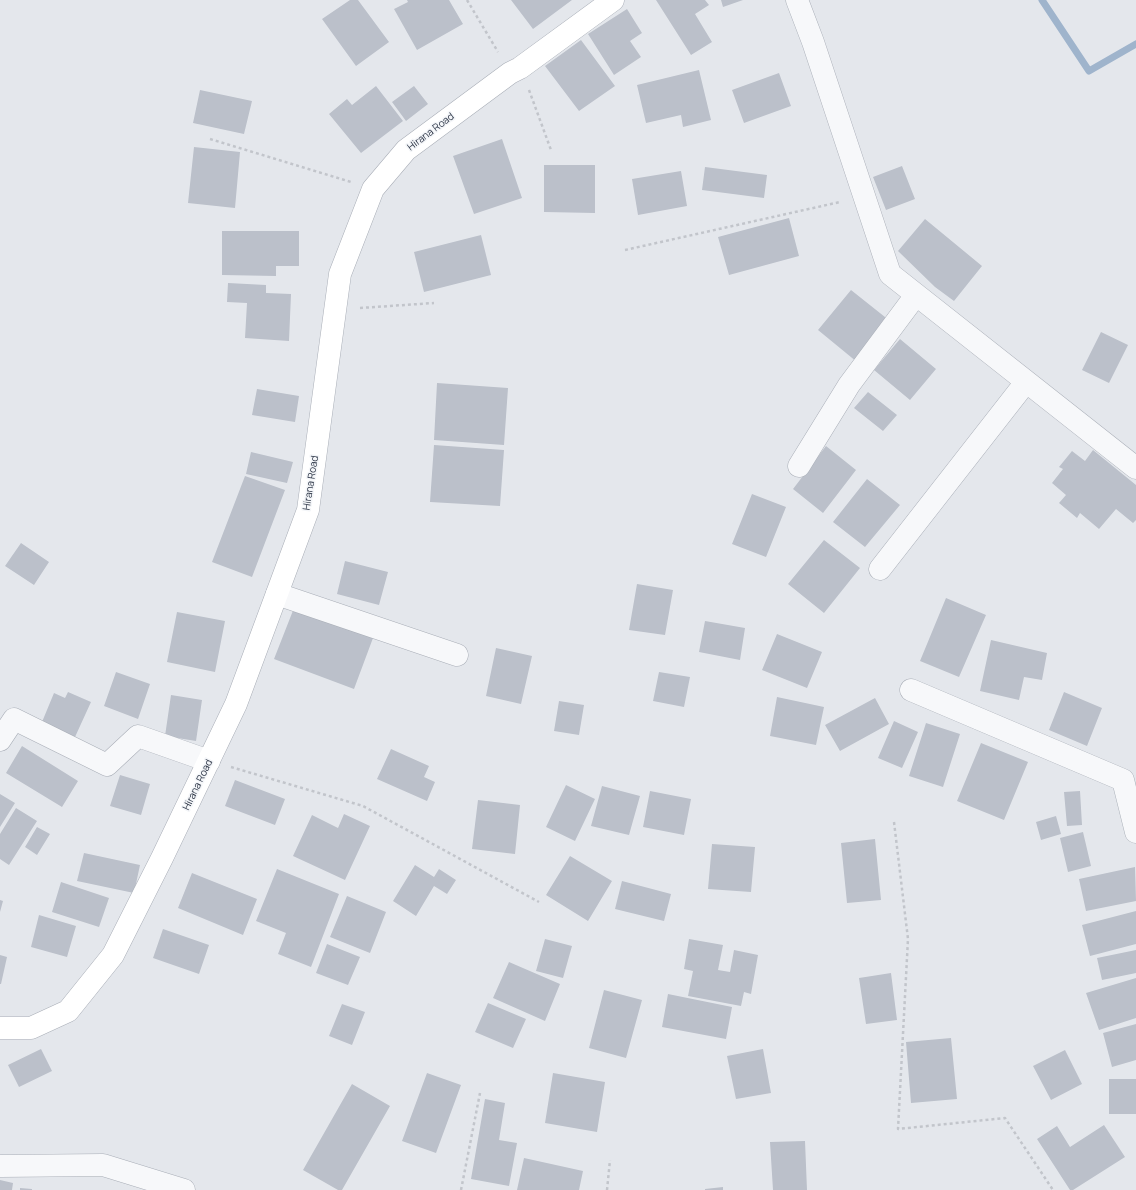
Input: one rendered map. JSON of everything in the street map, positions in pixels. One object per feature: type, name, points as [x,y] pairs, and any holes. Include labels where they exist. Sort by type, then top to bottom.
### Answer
[{"type":"street","name":"Hirana Road","points":[[0,1028],[30,1028],[68,1011],[113,955],[162,858],[236,704],[308,510],[340,274],[373,189],[406,150],[613,0]]},
{"type":"street","points":[[797,0],[813,42],[890,274],[1136,468]]},
{"type":"street","points":[[799,466],[849,385],[916,295]]},
{"type":"street","points":[[880,569],[1026,382]]},
{"type":"street","points":[[277,594],[457,655]]},
{"type":"street","points":[[911,690],[1123,780],[1136,832]]},
{"type":"street","points":[[0,740],[14,719],[107,765],[138,736],[209,761]]},
{"type":"street","points":[[0,1166],[103,1165],[184,1190]]},
{"type":"path","points":[[467,0],[515,70],[551,150]]},
{"type":"path","points":[[210,139],[373,189]]},
{"type":"path","points":[[625,250],[864,196]]},
{"type":"path","points":[[335,309],[434,303]]},
{"type":"path","points":[[209,761],[363,806],[539,902]]},
{"type":"path","points":[[894,822],[908,939],[898,1129],[1005,1118],[1053,1190]]},
{"type":"path","points":[[461,1190],[480,1093]]},
{"type":"path","points":[[608,1190],[610,1160]]},
{"type":"building","points":[[350,0],[358,0],[389,42],[356,66],[322,19]]},
{"type":"building","points":[[407,0],[449,0],[463,24],[417,50],[394,9],[408,2]]},
{"type":"building","points":[[511,0],[572,0],[533,29]]},
{"type":"building","points":[[656,0],[705,0],[709,5],[695,14],[712,42],[691,55]]},
{"type":"building","points":[[721,0],[743,0],[723,7]]},
{"type":"building","points":[[627,9],[642,33],[630,41],[641,57],[614,75],[588,34]]},
{"type":"building","points":[[581,40],[615,86],[579,111],[545,66]]},
{"type":"building","points":[[699,70],[711,120],[683,127],[681,115],[646,123],[637,85]]},
{"type":"building","points":[[779,73],[791,106],[744,123],[732,90]]},
{"type":"building","points":[[376,86],[403,121],[361,153],[329,114],[347,99],[352,105]]},
{"type":"building","points":[[414,86],[428,104],[406,121],[392,102]]},
{"type":"building","points":[[200,90],[252,101],[244,134],[193,123]]},
{"type":"building","points":[[502,139],[522,198],[474,214],[453,156]]},
{"type":"building","points":[[194,147],[240,152],[235,208],[188,203]]},
{"type":"building","points":[[544,165],[595,165],[595,213],[544,212]]},
{"type":"building","points":[[902,166],[915,199],[886,210],[873,177]]},
{"type":"building","points":[[705,167],[767,175],[764,198],[702,190]]},
{"type":"building","points":[[681,171],[687,206],[638,215],[632,179]]},
{"type":"building","points":[[789,218],[799,256],[729,275],[718,237]]},
{"type":"building","points":[[925,219],[982,266],[954,301],[935,287],[898,251]]},
{"type":"building","points":[[222,231],[299,231],[299,266],[276,266],[276,276],[222,275]]},
{"type":"building","points":[[481,235],[491,275],[424,292],[414,252]]},
{"type":"building","points":[[228,283],[266,285],[266,293],[291,294],[289,341],[245,338],[247,303],[227,302]]},
{"type":"building","points":[[851,290],[890,321],[857,362],[818,330]]},
{"type":"building","points":[[1101,332],[1128,345],[1109,383],[1082,370]]},
{"type":"building","points":[[900,339],[936,369],[910,400],[874,370]]},
{"type":"building","points":[[437,383],[508,388],[504,445],[434,440]]},
{"type":"building","points":[[257,389],[299,396],[295,422],[252,415]]},
{"type":"building","points":[[868,392],[897,415],[883,431],[854,408]]},
{"type":"building","points":[[434,445],[504,450],[500,506],[430,502]]},
{"type":"building","points":[[826,446],[856,470],[823,513],[793,489]]},
{"type":"building","points":[[1093,450],[1136,485],[1136,520],[1133,523],[1116,509],[1099,529],[1080,513],[1077,518],[1059,503],[1066,495],[1052,483],[1063,469],[1059,467],[1072,451],[1085,461]]},
{"type":"building","points":[[251,452],[293,462],[287,483],[246,474]]},
{"type":"building","points":[[245,476],[285,490],[252,577],[212,562]]},
{"type":"building","points":[[867,479],[900,505],[865,547],[833,522]]},
{"type":"building","points":[[752,494],[786,507],[766,557],[732,544]]},
{"type":"building","points":[[824,540],[860,568],[824,613],[788,584]]},
{"type":"building","points":[[21,543],[49,562],[34,585],[5,566]]},
{"type":"building","points":[[345,561],[388,572],[379,605],[337,594]]},
{"type":"building","points":[[637,584],[673,590],[665,635],[629,630]]},
{"type":"building","points":[[946,598],[986,615],[959,677],[920,661]]},
{"type":"building","points":[[294,608],[373,638],[354,689],[274,659]]},
{"type":"building","points":[[177,612],[225,621],[215,672],[167,662]]},
{"type":"building","points":[[705,621],[745,628],[740,660],[699,652]]},
{"type":"building","points":[[777,634],[822,652],[807,688],[762,670]]},
{"type":"building","points":[[991,640],[1047,653],[1042,680],[1024,677],[1019,700],[980,691]]},
{"type":"building","points":[[496,648],[532,656],[521,704],[486,696]]},
{"type":"building","points":[[116,672],[150,684],[138,719],[104,706]]},
{"type":"building","points":[[659,672],[690,677],[684,707],[653,701]]},
{"type":"building","points":[[68,692],[91,702],[75,737],[42,722],[54,693],[65,698]]},
{"type":"building","points":[[1064,692],[1102,708],[1087,746],[1049,730]]},
{"type":"building","points":[[171,695],[202,700],[196,741],[165,736]]},
{"type":"building","points":[[777,697],[824,707],[816,745],[770,736]]},
{"type":"building","points":[[875,698],[889,724],[840,751],[825,725]]},
{"type":"building","points":[[559,701],[584,705],[579,735],[554,731]]},
{"type":"building","points":[[894,721],[918,732],[902,768],[878,758]]},
{"type":"building","points":[[926,723],[960,734],[943,787],[909,776]]},
{"type":"building","points":[[981,743],[1028,762],[1004,820],[957,801]]},
{"type":"building","points":[[22,746],[78,781],[62,807],[6,773]]},
{"type":"building","points":[[391,749],[429,766],[424,777],[435,782],[427,801],[377,779]]},
{"type":"building","points":[[120,775],[150,784],[141,815],[110,806]]},
{"type":"building","points":[[235,780],[285,799],[275,825],[225,806]]},
{"type":"building","points":[[566,785],[595,799],[575,841],[546,827]]},
{"type":"building","points":[[602,786],[640,796],[629,835],[591,826]]},
{"type":"building","points":[[650,791],[691,799],[684,835],[643,827]]},
{"type":"building","points":[[1080,791],[1082,825],[1067,826],[1064,792]]},
{"type":"building","points":[[0,794],[15,803],[0,827]]},
{"type":"building","points":[[478,800],[520,805],[515,854],[472,849]]},
{"type":"building","points":[[16,808],[37,821],[9,865],[0,859],[0,834]]},
{"type":"building","points":[[344,814],[370,826],[345,880],[293,856],[312,815],[338,828]]},
{"type":"building","points":[[1056,816],[1061,834],[1041,840],[1036,822]]},
{"type":"building","points":[[37,827],[50,834],[37,855],[25,847]]},
{"type":"building","points":[[1083,832],[1091,866],[1068,872],[1060,838]]},
{"type":"building","points":[[875,839],[881,900],[847,903],[841,843]]},
{"type":"building","points":[[712,844],[755,847],[751,892],[708,889]]},
{"type":"building","points":[[84,853],[140,865],[134,893],[77,881]]},
{"type":"building","points":[[570,856],[612,881],[588,921],[546,895]]},
{"type":"building","points":[[415,865],[434,877],[439,869],[456,880],[447,894],[434,886],[416,916],[393,901]]},
{"type":"building","points":[[1135,867],[1136,901],[1086,911],[1079,879]]},
{"type":"building","points":[[277,869],[339,894],[311,967],[278,954],[286,933],[256,921]]},
{"type":"building","points":[[192,873],[257,899],[243,935],[178,908]]},
{"type":"building","points":[[622,881],[671,894],[664,921],[615,909]]},
{"type":"building","points":[[61,882],[109,898],[99,927],[52,912]]},
{"type":"building","points":[[347,896],[386,912],[370,953],[330,937]]},
{"type":"building","points":[[0,900],[3,901],[0,912]]},
{"type":"building","points":[[1136,911],[1136,944],[1090,956],[1082,925]]},
{"type":"building","points":[[39,915],[76,926],[67,957],[31,947]]},
{"type":"building","points":[[163,929],[209,945],[199,974],[153,958]]},
{"type":"building","points":[[545,939],[572,946],[563,978],[536,971]]},
{"type":"building","points":[[689,939],[723,945],[718,970],[730,972],[734,950],[758,955],[751,994],[744,992],[741,1006],[688,996],[693,971],[684,969]]},
{"type":"building","points":[[327,944],[360,957],[348,985],[316,973]]},
{"type":"building","points":[[1136,950],[1136,973],[1102,980],[1097,958]]},
{"type":"building","points":[[0,955],[7,957],[1,984],[0,984]]},
{"type":"building","points":[[509,962],[560,984],[545,1021],[493,998]]},
{"type":"building","points":[[891,973],[897,1020],[866,1024],[859,978]]},
{"type":"building","points":[[1136,978],[1136,1018],[1099,1030],[1086,993]]},
{"type":"building","points":[[604,990],[642,1000],[626,1058],[589,1048]]},
{"type":"building","points":[[668,994],[732,1007],[726,1039],[662,1027]]},
{"type":"building","points":[[488,1003],[526,1019],[513,1048],[475,1032]]},
{"type":"building","points":[[342,1004],[365,1012],[352,1045],[329,1036]]},
{"type":"building","points":[[1136,1024],[1136,1060],[1112,1067],[1103,1033]]},
{"type":"building","points":[[951,1038],[957,1099],[911,1103],[906,1042]]},
{"type":"building","points":[[41,1049],[52,1071],[19,1087],[8,1065]]},
{"type":"building","points":[[763,1049],[771,1093],[736,1099],[727,1056]]},
{"type":"building","points":[[1065,1050],[1082,1084],[1051,1100],[1033,1066]]},
{"type":"building","points":[[427,1073],[461,1085],[436,1153],[402,1141]]},
{"type":"building","points":[[553,1073],[605,1082],[597,1132],[545,1123]]},
{"type":"building","points":[[1109,1079],[1136,1079],[1136,1114],[1109,1114]]},
{"type":"building","points":[[352,1084],[390,1106],[342,1190],[338,1190],[303,1170]]},
{"type":"building","points":[[485,1099],[505,1103],[499,1140],[517,1143],[509,1186],[471,1179]]},
{"type":"building","points":[[1104,1125],[1125,1157],[1073,1190],[1070,1190],[1037,1139],[1057,1126],[1070,1147]]},
{"type":"building","points":[[805,1141],[807,1190],[773,1190],[770,1142]]},
{"type":"building","points":[[524,1158],[583,1171],[579,1190],[517,1190]]},
{"type":"building","points":[[0,1180],[13,1183],[12,1190],[0,1190]]},
{"type":"building","points":[[723,1187],[723,1190],[705,1190],[705,1189]]},
{"type":"building","points":[[20,1188],[32,1189],[32,1190],[20,1190]]},
{"type":"waterway","points":[[1042,0],[1089,71],[1136,44]]}]
